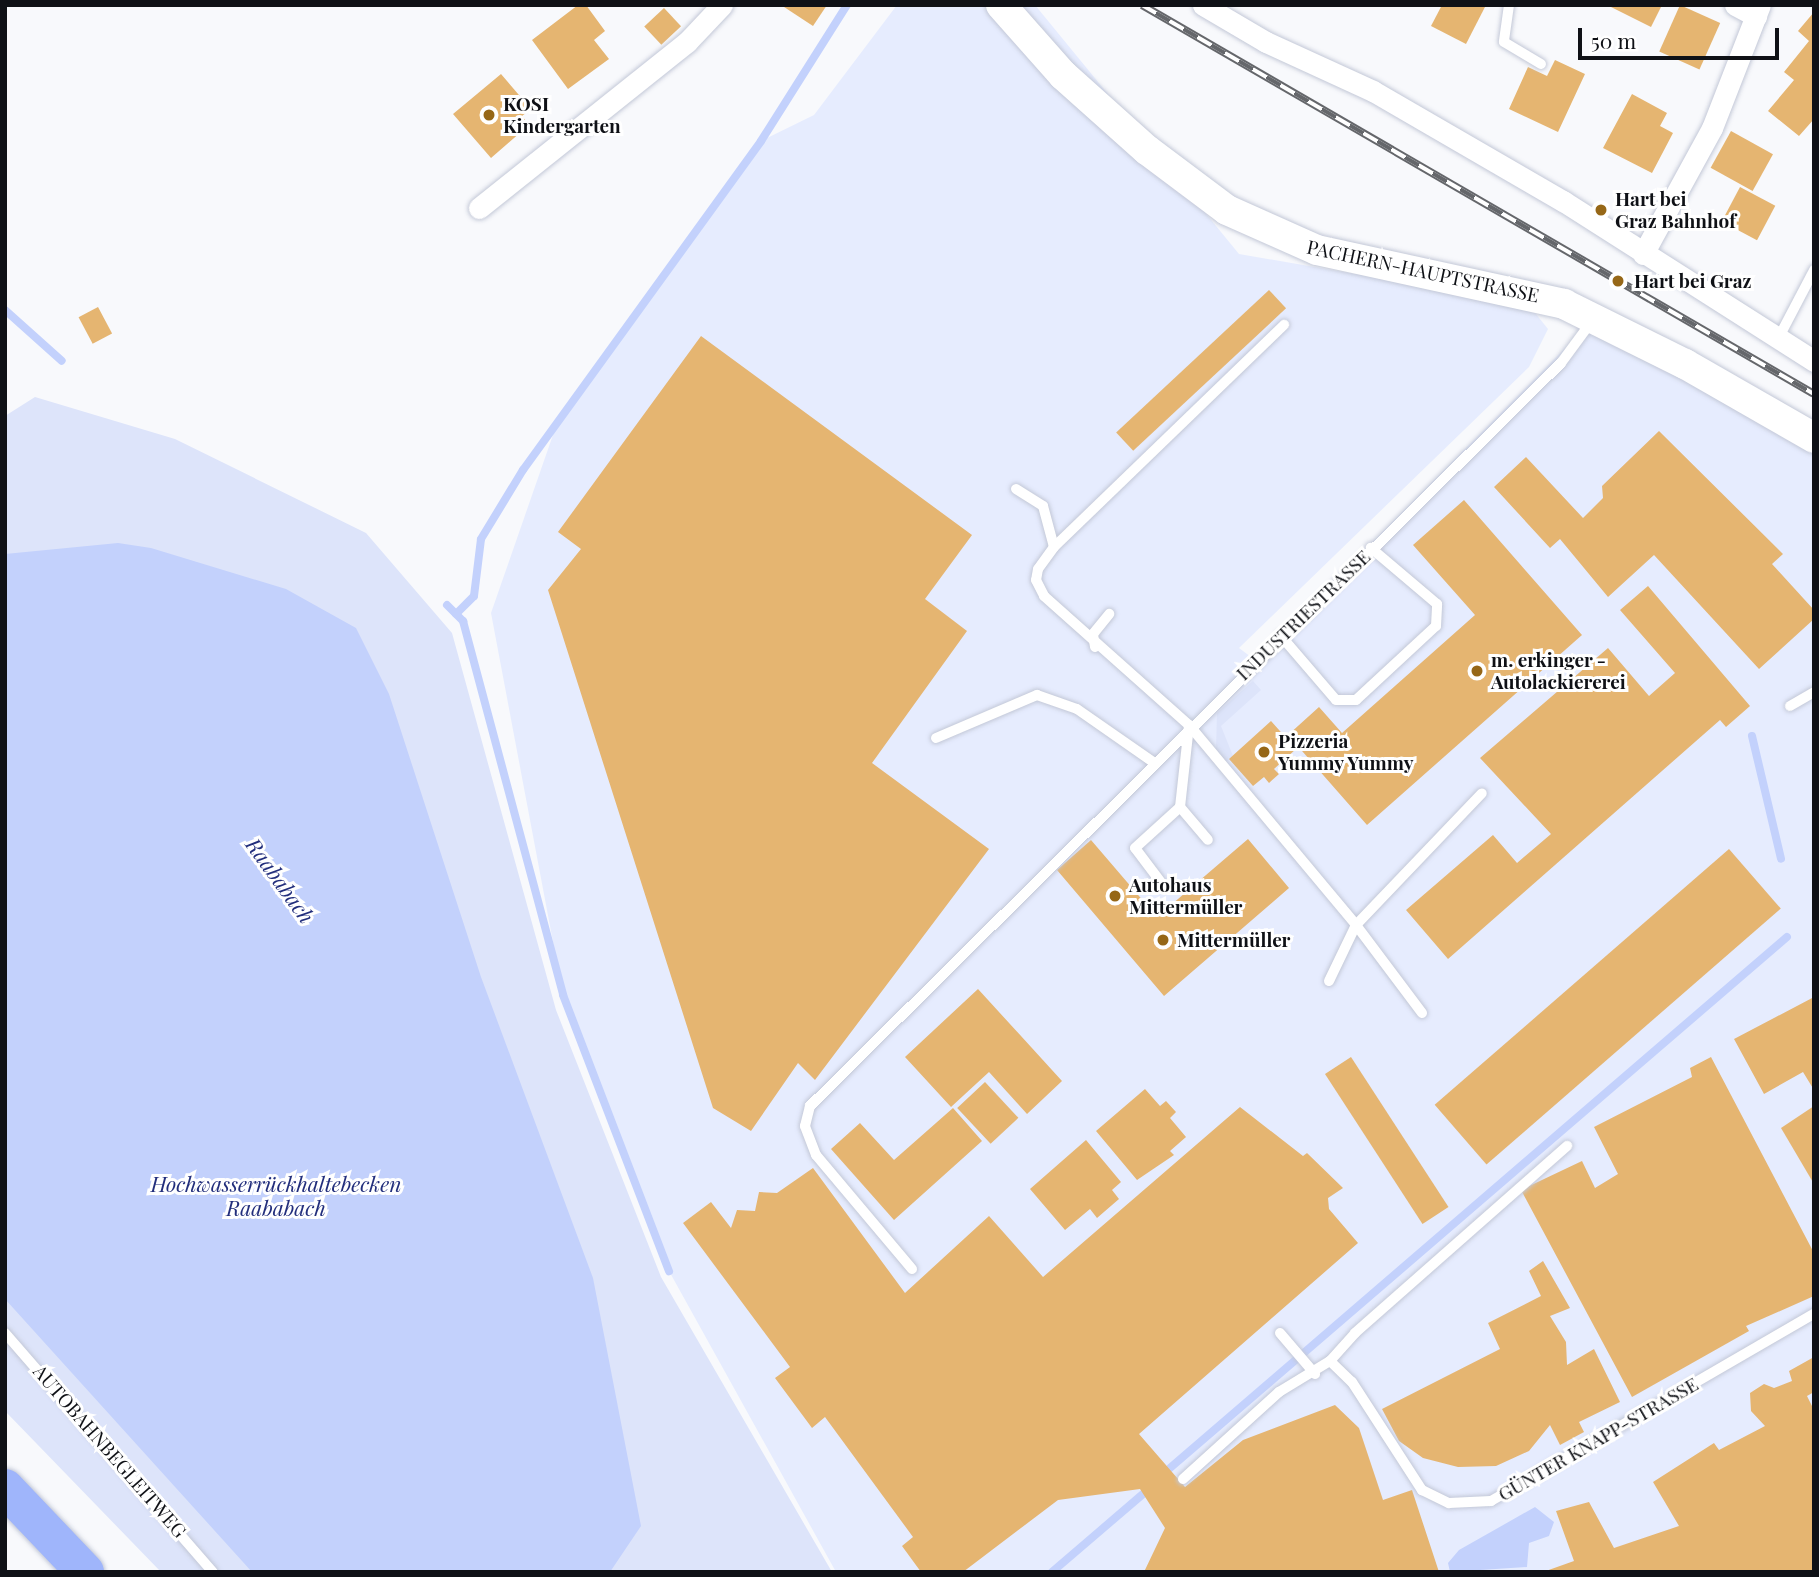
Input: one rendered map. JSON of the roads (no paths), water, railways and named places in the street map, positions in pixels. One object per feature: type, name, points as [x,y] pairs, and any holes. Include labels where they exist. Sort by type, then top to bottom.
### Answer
[{"type":"highway","points":[[5,1488],[85,1572]]},
{"type":"main road","name":"PACHERN-HAUPTSTRASSE","points":[[1001,5],[1063,75],[1147,150],[1227,210],[1273,234],[1317,250],[1530,292],[1596,317],[1814,438]]},
{"type":"street","points":[[479,208],[687,42],[722,5]]},
{"type":"street","points":[[1203,5],[1266,42],[1373,91],[1563,201],[1814,361]]},
{"type":"street","points":[[1643,254],[1712,128],[1758,10],[1735,5]]},
{"type":"lane","points":[[1509,5],[1504,42],[1541,64]]},
{"type":"lane","points":[[1778,340],[1814,270]]},
{"type":"lane","name":"INDUSTRIESTRASSE","points":[[912,1269],[816,1156],[805,1126],[810,1106],[1189,725],[1561,363],[1596,317]]},
{"type":"lane","points":[[1284,325],[1054,547],[1036,580],[1044,596],[1095,647],[1189,725],[1356,925],[1422,1013]]},
{"type":"lane","points":[[1016,489],[1043,506],[1054,547]]},
{"type":"lane","points":[[1280,636],[1336,700],[1356,700],[1436,626],[1437,604],[1371,548]]},
{"type":"lane","points":[[1095,647],[1093,634],[1109,614]]},
{"type":"lane","points":[[1790,706],[1814,692]]},
{"type":"lane","points":[[936,738],[1037,695],[1077,709],[1153,762]]},
{"type":"lane","points":[[1163,885],[1136,848],[1180,807],[1189,725]]},
{"type":"lane","points":[[1329,981],[1356,925],[1482,793]]},
{"type":"lane","points":[[1180,807],[1208,840]]},
{"type":"lane","points":[[1183,1479],[1279,1392],[1315,1374],[1331,1361],[1355,1333],[1567,1146]]},
{"type":"lane","name":"GÜNTER KNAPP-STRASSE","points":[[1331,1361],[1352,1382],[1422,1490],[1449,1503],[1491,1501],[1814,1314]]},
{"type":"lane","name":"AUTOBAHNBEGLEITWEG","points":[[5,1333],[213,1572]]},
{"type":"lane","points":[[1280,1333],[1315,1374]]},
{"type":"water","name":"Hochwasserrückhaltebecken Raababach","points":[[118,543],[151,548],[286,589],[356,628],[389,694],[481,977],[593,1278],[641,1526],[610,1572],[252,1572],[5,1299],[5,554]]},
{"type":"water","points":[[1535,1507],[1554,1522],[1549,1536],[1529,1543],[1527,1567],[1450,1572],[1448,1563],[1459,1550]]},
{"type":"waterway","points":[[456,614],[474,596],[481,539],[523,470],[761,141],[847,5]]},
{"type":"waterway","points":[[5,310],[62,361]]},
{"type":"waterway","points":[[447,605],[463,621],[563,995],[669,1271]]},
{"type":"waterway","points":[[1752,736],[1781,859]]},
{"type":"waterway","points":[[1170,1468],[1787,937]]},
{"type":"waterway","points":[[1052,1572],[1143,1494]]},
{"type":"railway","points":[[1142,5],[1814,394]]},
{"type":"place","name":"KOSI Kindergarten","points":[[489,115]]},
{"type":"place","name":"Hart bei Graz Bahnhof","points":[[1601,210]]},
{"type":"place","name":"Hart bei Graz","points":[[1618,281]]},
{"type":"place","name":"m. erkinger - Autolackiererei","points":[[1477,671]]},
{"type":"place","name":"Pizzeria Yummy Yummy","points":[[1264,752]]},
{"type":"place","name":"Autohaus Mittermüller","points":[[1115,896]]},
{"type":"place","name":"Mittermüller","points":[[1163,940]]},
{"type":"water label","name":"Raababach","points":[[281,880]]}]
